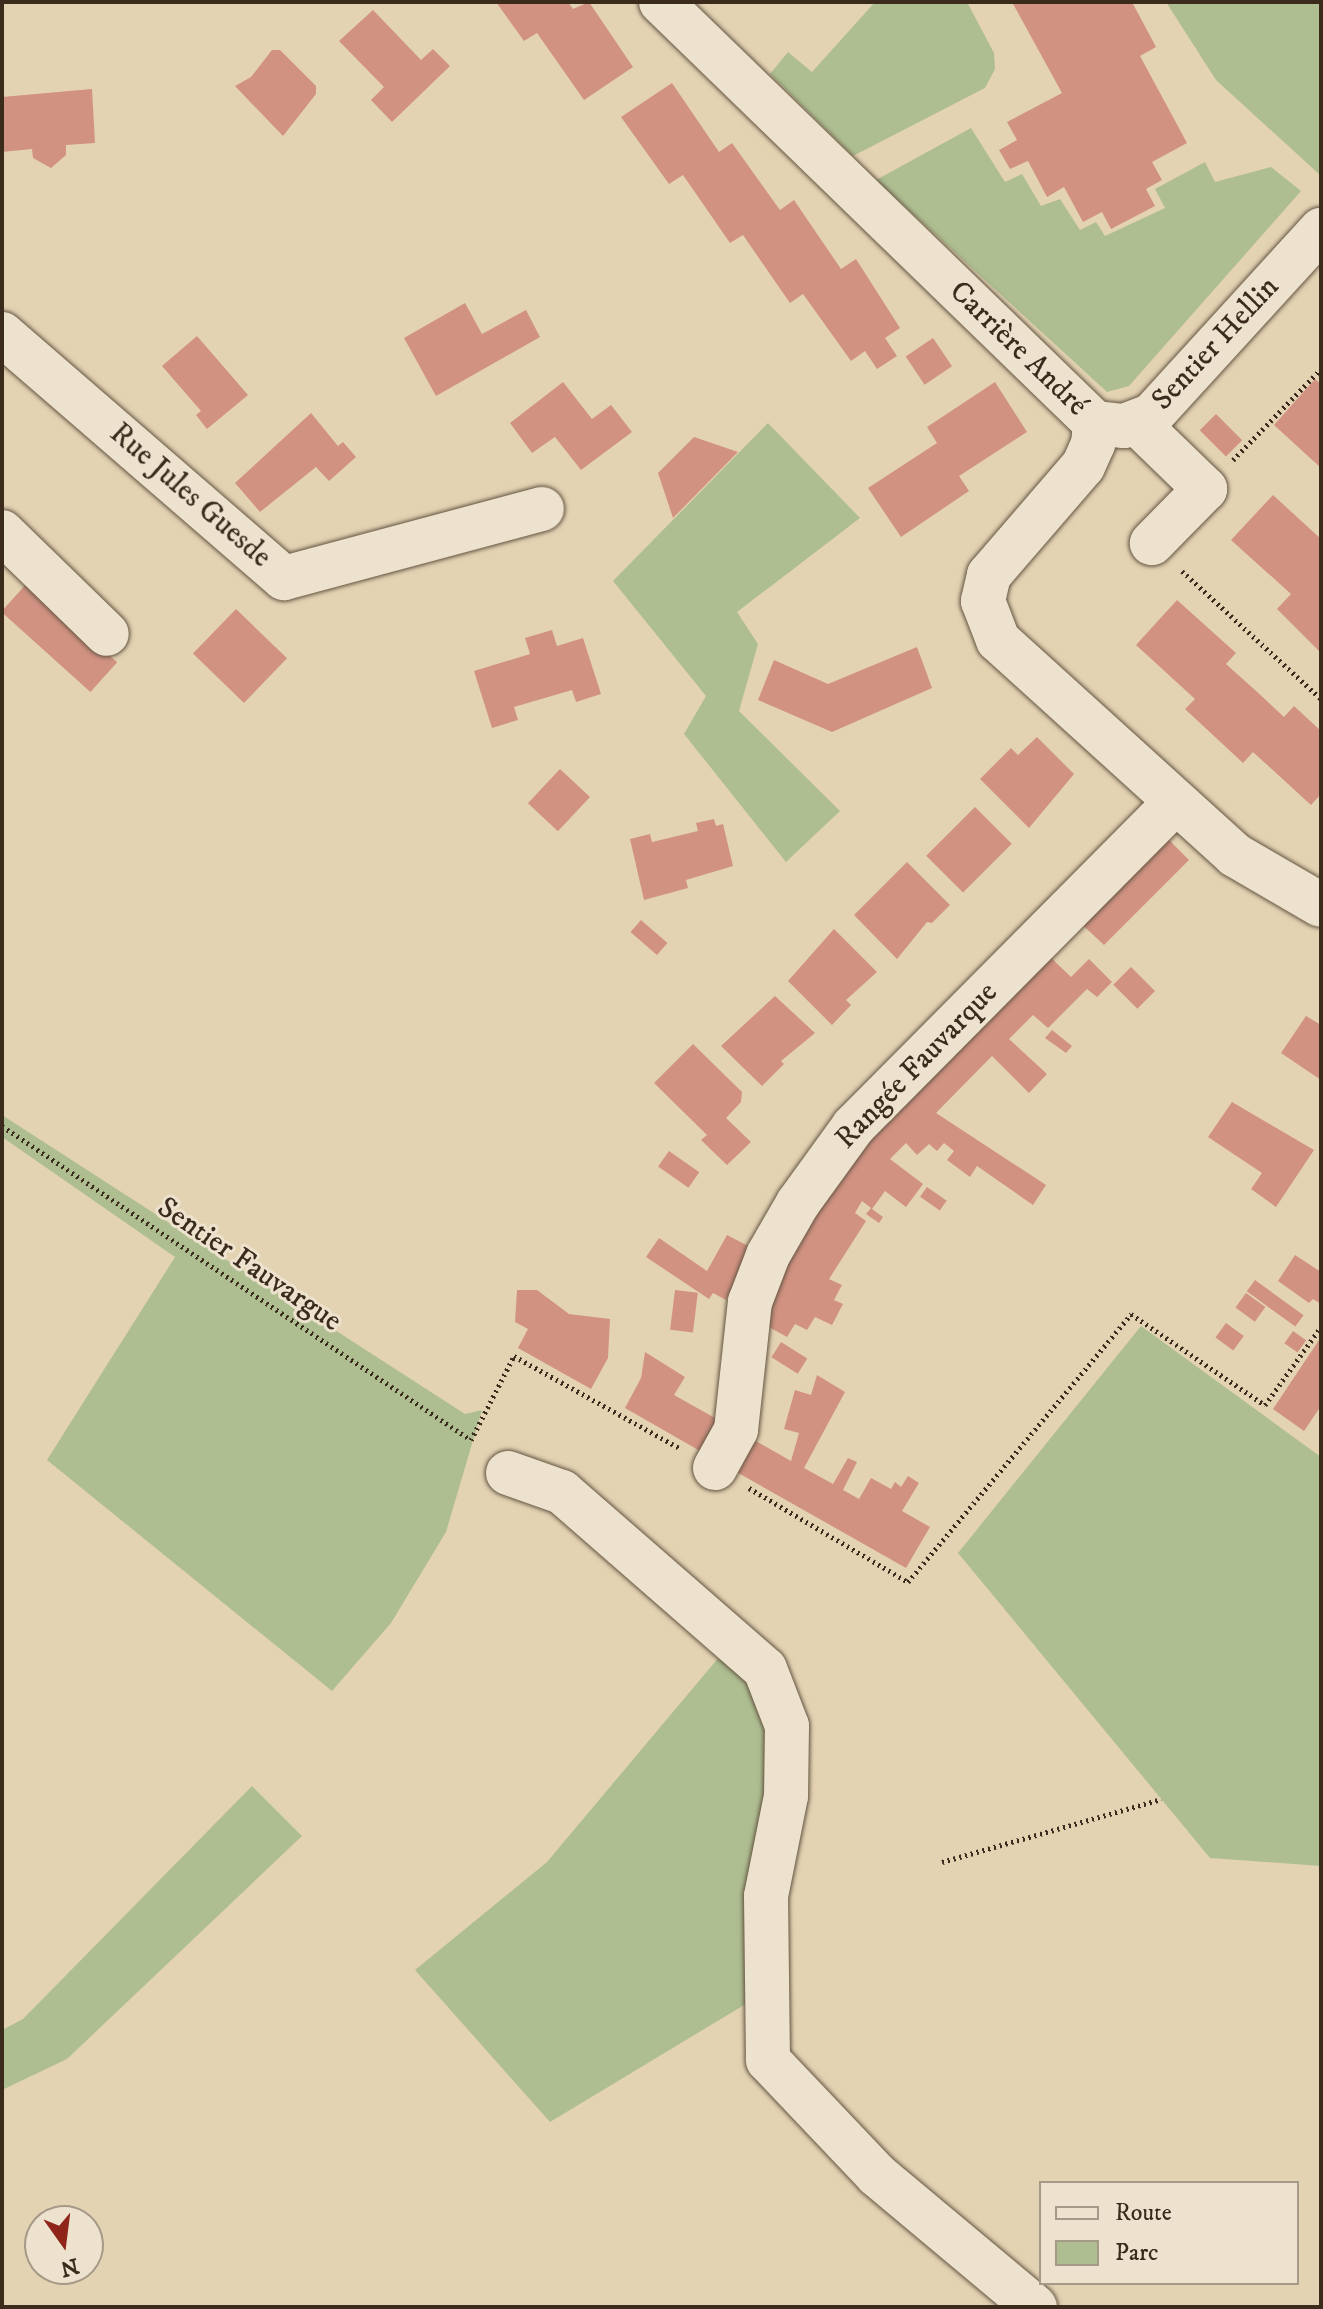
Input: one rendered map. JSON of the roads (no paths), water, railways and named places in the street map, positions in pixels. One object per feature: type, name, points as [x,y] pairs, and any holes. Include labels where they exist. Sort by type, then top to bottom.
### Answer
[{"type":"street","name":"Carrière André","points":[[661,2],[1116,423],[1083,466],[994,566],[983,601],[998,640],[1175,803],[1258,871],[1321,905]]},
{"type":"street","name":"Sentier Hellin","points":[[1116,423],[1165,403],[1300,281],[1321,230]]},
{"type":"street","name":"Rue Jules Guesde","points":[[2,334],[284,578],[542,509]]},
{"type":"street","points":[[1116,423],[1205,489],[1152,543]]},
{"type":"street","points":[[2,532],[107,634]]},
{"type":"street","name":"Rangée Fauvarque","points":[[715,1468],[736,1430],[750,1302],[768,1255],[798,1203],[853,1127],[1175,803]]},
{"type":"street","points":[[508,1473],[562,1492],[765,1669],[787,1726],[786,1796],[766,1896],[768,2060],[877,2175],[1035,2307]]}]
